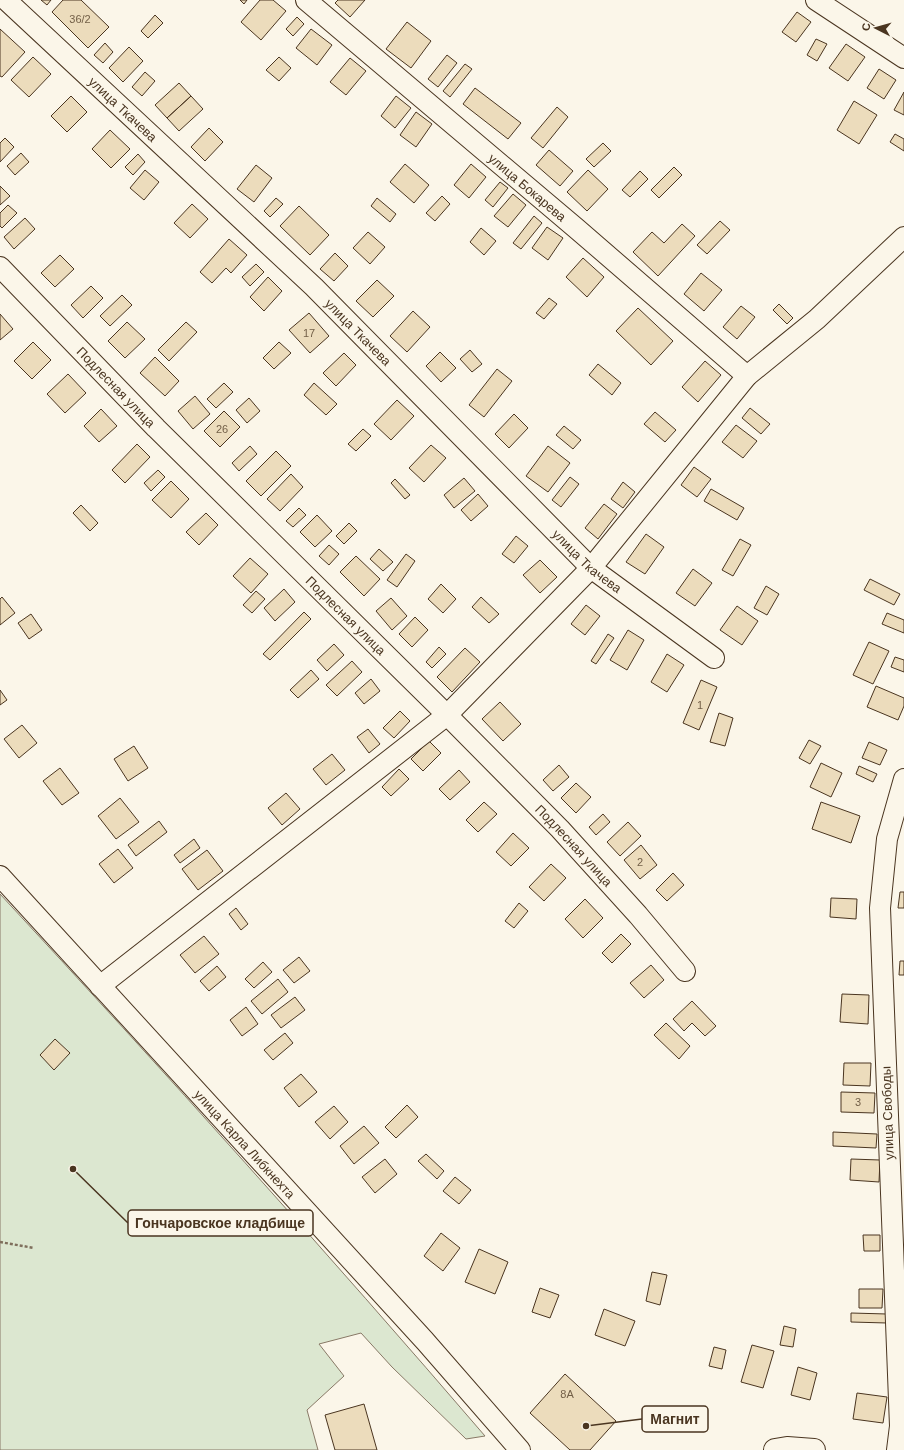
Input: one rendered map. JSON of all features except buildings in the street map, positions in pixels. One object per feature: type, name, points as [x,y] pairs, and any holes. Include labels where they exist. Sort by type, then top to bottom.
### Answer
[{"type":"main road","points":[[775,1450],[787,1448],[814,1450]]},
{"type":"street","name":"улица Ткачева","points":[[7,0],[314,287],[591,568],[714,658]]},
{"type":"street","name":"улица Бокарева","points":[[306,0],[577,229],[747,376]]},
{"type":"street","points":[[816,0],[904,58]]},
{"type":"street","points":[[100,986],[447,714],[591,568],[747,376],[817,319],[904,237]]},
{"type":"street","name":"Подлесная улица","points":[[0,267],[156,428],[447,714],[560,829],[638,915],[686,971]]},
{"type":"street","name":"улица Свободы","points":[[897,1450],[900,1426],[880,908],[887,839],[904,779]]},
{"type":"street","name":"улица Карла Либкнехта","points":[[0,876],[425,1341],[520,1450]]},
{"type":"path","points":[[0,1242],[34,1248]]},
{"type":"green space","points":[[0,894],[245,1163],[485,1436],[466,1439],[392,1367],[361,1333],[319,1344],[344,1376],[307,1410],[318,1450],[0,1450]]},
{"type":"place","name":"Гончаровское кладбище","points":[[73,1169]]},
{"type":"place","name":"Магнит","points":[[586,1426]]}]
